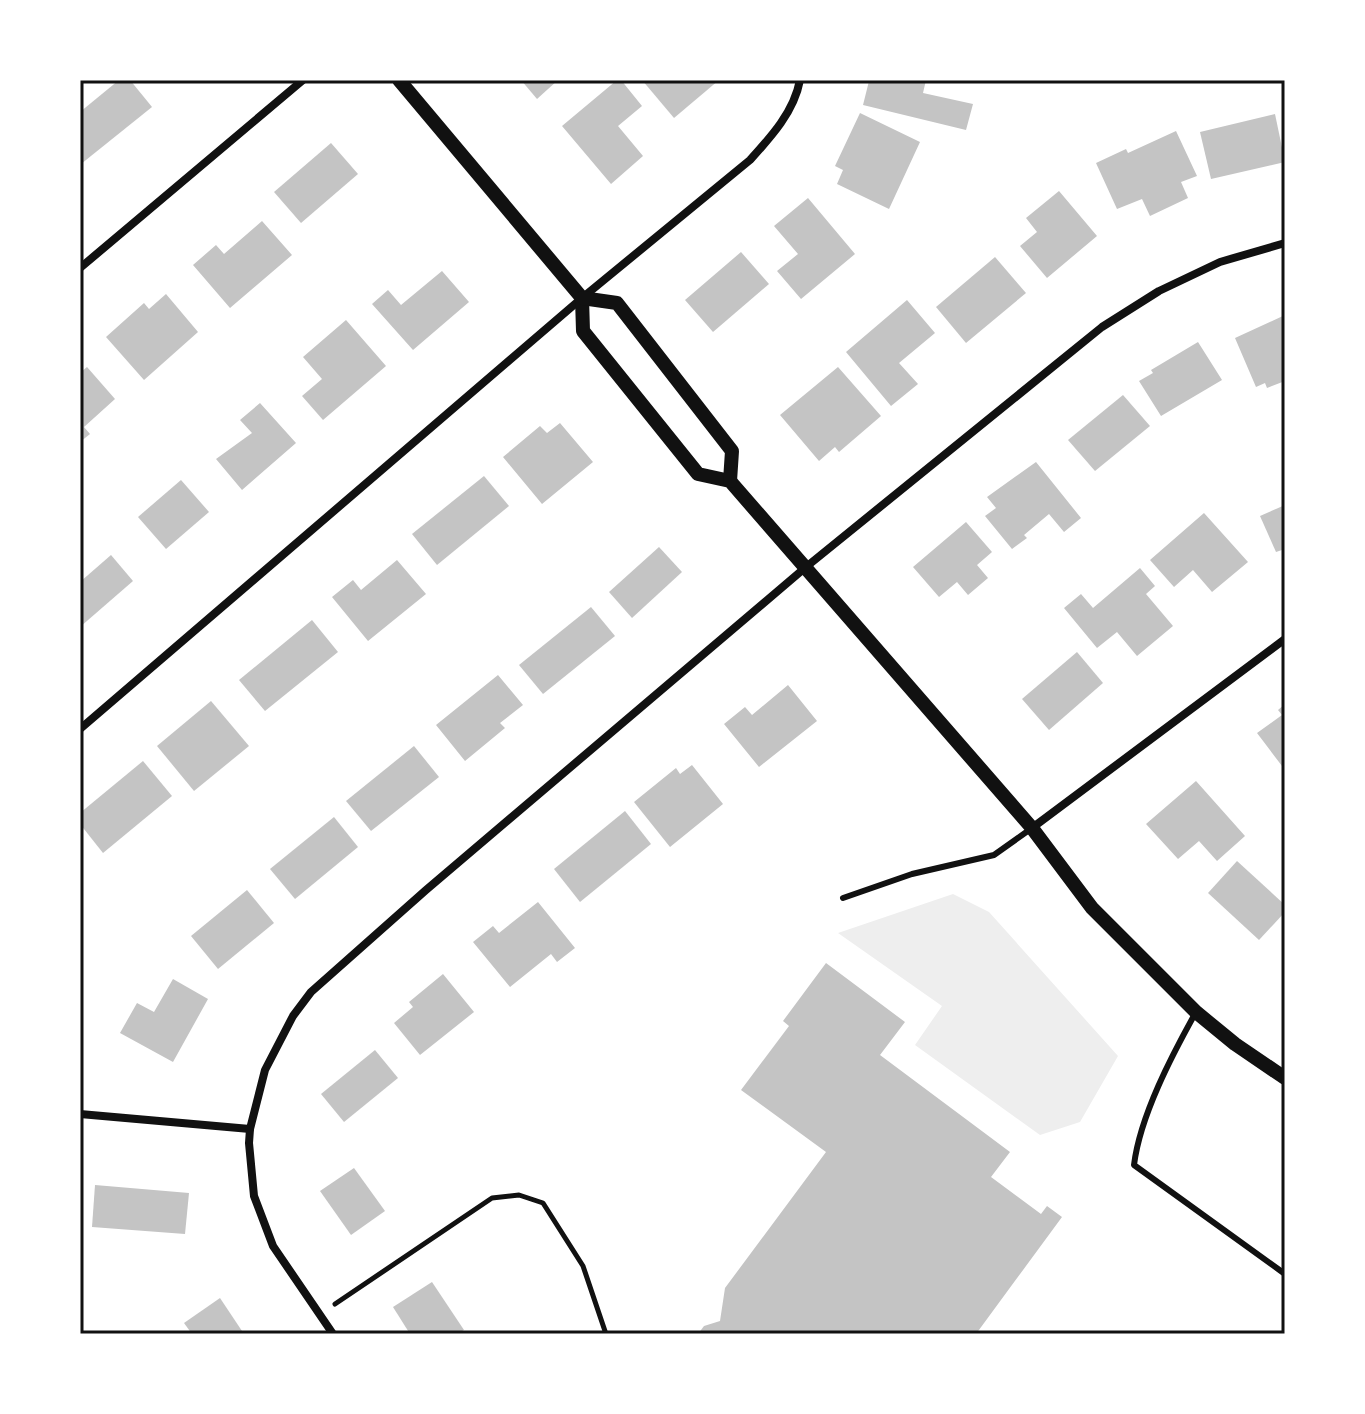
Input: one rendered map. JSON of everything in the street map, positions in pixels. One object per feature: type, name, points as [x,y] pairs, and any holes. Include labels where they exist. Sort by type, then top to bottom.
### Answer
[{"type":"street","points":[[80,268],[303,80]]},
{"type":"street","points":[[399,80],[582,298],[583,331],[698,474],[730,481],[1032,828],[1092,908],[1196,1012],[1235,1044],[1285,1078]]},
{"type":"street","points":[[80,729],[582,298],[750,160],[775,134],[798,92],[800,80]]},
{"type":"street","points":[[333,1334],[273,1246],[254,1196],[250,1129],[265,1070],[293,1016],[311,992],[426,890],[806,567],[1102,327],[1159,291],[1220,262],[1285,243]]},
{"type":"street","points":[[582,298],[617,303],[732,451],[730,481]]},
{"type":"street","points":[[1032,828],[1285,639]]},
{"type":"street","points":[[80,1114],[250,1129]]},
{"type":"lane","points":[[843,898],[912,874],[994,855],[1032,828]]},
{"type":"lane","points":[[1196,1012],[1173,1052],[1137,1145],[1134,1165],[1285,1274]]},
{"type":"path","points":[[321,1313],[492,1198],[519,1195],[543,1203],[583,1266],[606,1334]]},
{"type":"shaded area","points":[[953,894],[989,912],[1118,1056],[1080,1122],[1040,1135],[915,1045],[942,1006],[838,933]]},
{"type":"building","points":[[119,80],[130,80],[152,107],[81,164],[80,112]]},
{"type":"building","points":[[521,80],[558,80],[537,99]]},
{"type":"building","points":[[617,80],[621,80],[642,106],[618,126],[643,156],[611,184],[562,126]]},
{"type":"building","points":[[642,80],[719,80],[674,118]]},
{"type":"building","points":[[926,80],[923,93],[973,104],[966,130],[863,105],[869,81]]},
{"type":"building","points":[[860,113],[920,142],[889,209],[837,184],[843,170],[835,166]]},
{"type":"building","points":[[1275,114],[1285,162],[1211,179],[1200,132]]},
{"type":"building","points":[[1176,131],[1197,176],[1181,182],[1188,198],[1150,216],[1142,199],[1117,209],[1096,163],[1126,149],[1128,153]]},
{"type":"building","points":[[331,143],[358,174],[301,223],[274,192]]},
{"type":"building","points":[[1059,191],[1097,236],[1047,278],[1020,246],[1037,232],[1026,218]]},
{"type":"building","points":[[808,198],[855,254],[801,299],[777,271],[798,254],[774,226]]},
{"type":"building","points":[[262,221],[292,255],[230,308],[193,265],[216,245],[224,254]]},
{"type":"building","points":[[741,252],[769,284],[713,332],[685,300]]},
{"type":"building","points":[[995,257],[1026,293],[966,343],[936,307]]},
{"type":"building","points":[[442,271],[469,302],[413,350],[372,304],[388,290],[401,305]]},
{"type":"building","points":[[166,294],[198,332],[144,380],[106,337],[144,303],[149,309]]},
{"type":"building","points":[[907,300],[935,333],[899,363],[918,384],[891,406],[846,352]]},
{"type":"building","points":[[1285,315],[1285,381],[1267,388],[1265,383],[1256,387],[1235,338]]},
{"type":"building","points":[[346,320],[386,366],[323,420],[302,396],[322,379],[303,357]]},
{"type":"building","points":[[1198,342],[1222,380],[1161,416],[1139,381],[1153,373],[1151,370]]},
{"type":"building","points":[[87,367],[115,399],[84,427],[90,434],[80,442],[80,373]]},
{"type":"building","points":[[838,367],[881,416],[839,452],[835,447],[819,461],[780,415]]},
{"type":"building","points":[[1123,395],[1150,426],[1095,471],[1068,440]]},
{"type":"building","points":[[260,403],[296,443],[242,490],[216,459],[252,433],[240,420]]},
{"type":"building","points":[[560,423],[593,462],[542,504],[503,457],[540,426],[547,433]]},
{"type":"building","points":[[1036,462],[1081,518],[1064,532],[1049,514],[1012,549],[985,516],[996,508],[987,497]]},
{"type":"building","points":[[484,476],[509,506],[437,565],[412,534]]},
{"type":"building","points":[[181,480],[209,512],[166,549],[138,517]]},
{"type":"building","points":[[1285,505],[1285,549],[1276,552],[1260,516]]},
{"type":"building","points":[[1204,513],[1248,562],[1212,592],[1193,570],[1174,587],[1150,560]]},
{"type":"building","points":[[966,522],[992,552],[977,565],[988,578],[968,595],[957,582],[939,597],[913,567]]},
{"type":"building","points":[[659,547],[682,572],[632,618],[609,592]]},
{"type":"building","points":[[111,555],[133,581],[80,627],[80,582]]},
{"type":"building","points":[[397,560],[426,594],[368,641],[332,597],[353,580],[361,590]]},
{"type":"building","points":[[1140,568],[1155,586],[1146,594],[1173,626],[1137,656],[1117,632],[1097,648],[1064,608],[1081,594],[1093,608]]},
{"type":"building","points":[[591,607],[615,636],[543,694],[519,665]]},
{"type":"building","points":[[312,620],[338,652],[265,711],[239,680]]},
{"type":"building","points":[[1077,652],[1103,683],[1049,730],[1022,699]]},
{"type":"building","points":[[498,675],[523,705],[500,723],[505,728],[465,761],[436,725]]},
{"type":"building","points":[[788,685],[817,721],[759,767],[724,724],[745,707],[752,715]]},
{"type":"building","points":[[211,701],[249,746],[194,791],[157,746]]},
{"type":"building","points":[[1285,704],[1285,770],[1257,733],[1282,715],[1278,710]]},
{"type":"building","points":[[414,746],[439,777],[371,831],[346,801]]},
{"type":"building","points":[[143,761],[172,796],[103,853],[80,824],[80,813]]},
{"type":"building","points":[[692,765],[723,804],[670,847],[634,802],[676,768],[680,774]]},
{"type":"building","points":[[1196,781],[1245,836],[1217,861],[1199,841],[1178,859],[1146,824]]},
{"type":"building","points":[[625,811],[651,844],[580,902],[554,869]]},
{"type":"building","points":[[334,817],[358,847],[295,899],[270,869]]},
{"type":"building","points":[[1237,861],[1285,905],[1285,912],[1259,940],[1208,893]]},
{"type":"building","points":[[247,890],[274,923],[218,969],[191,936]]},
{"type":"building","points":[[538,902],[575,948],[557,962],[551,954],[510,987],[473,942],[493,926],[499,933]]},
{"type":"building","points":[[826,963],[905,1022],[880,1055],[1010,1152],[991,1177],[1041,1214],[1047,1206],[1062,1217],[976,1334],[698,1334],[704,1326],[720,1321],[725,1288],[826,1152],[741,1090],[789,1026],[783,1021]]},
{"type":"building","points":[[443,974],[474,1012],[420,1055],[394,1023],[413,1007],[409,1002]]},
{"type":"building","points":[[173,979],[208,999],[173,1062],[120,1033],[137,1003],[154,1012]]},
{"type":"building","points":[[375,1050],[398,1078],[344,1122],[321,1094]]},
{"type":"building","points":[[354,1168],[385,1211],[351,1235],[320,1191]]},
{"type":"building","points":[[95,1185],[189,1193],[185,1234],[92,1227]]},
{"type":"building","points":[[432,1282],[464,1330],[457,1334],[410,1334],[393,1307]]},
{"type":"building","points":[[220,1298],[244,1334],[192,1334],[184,1323]]}]
